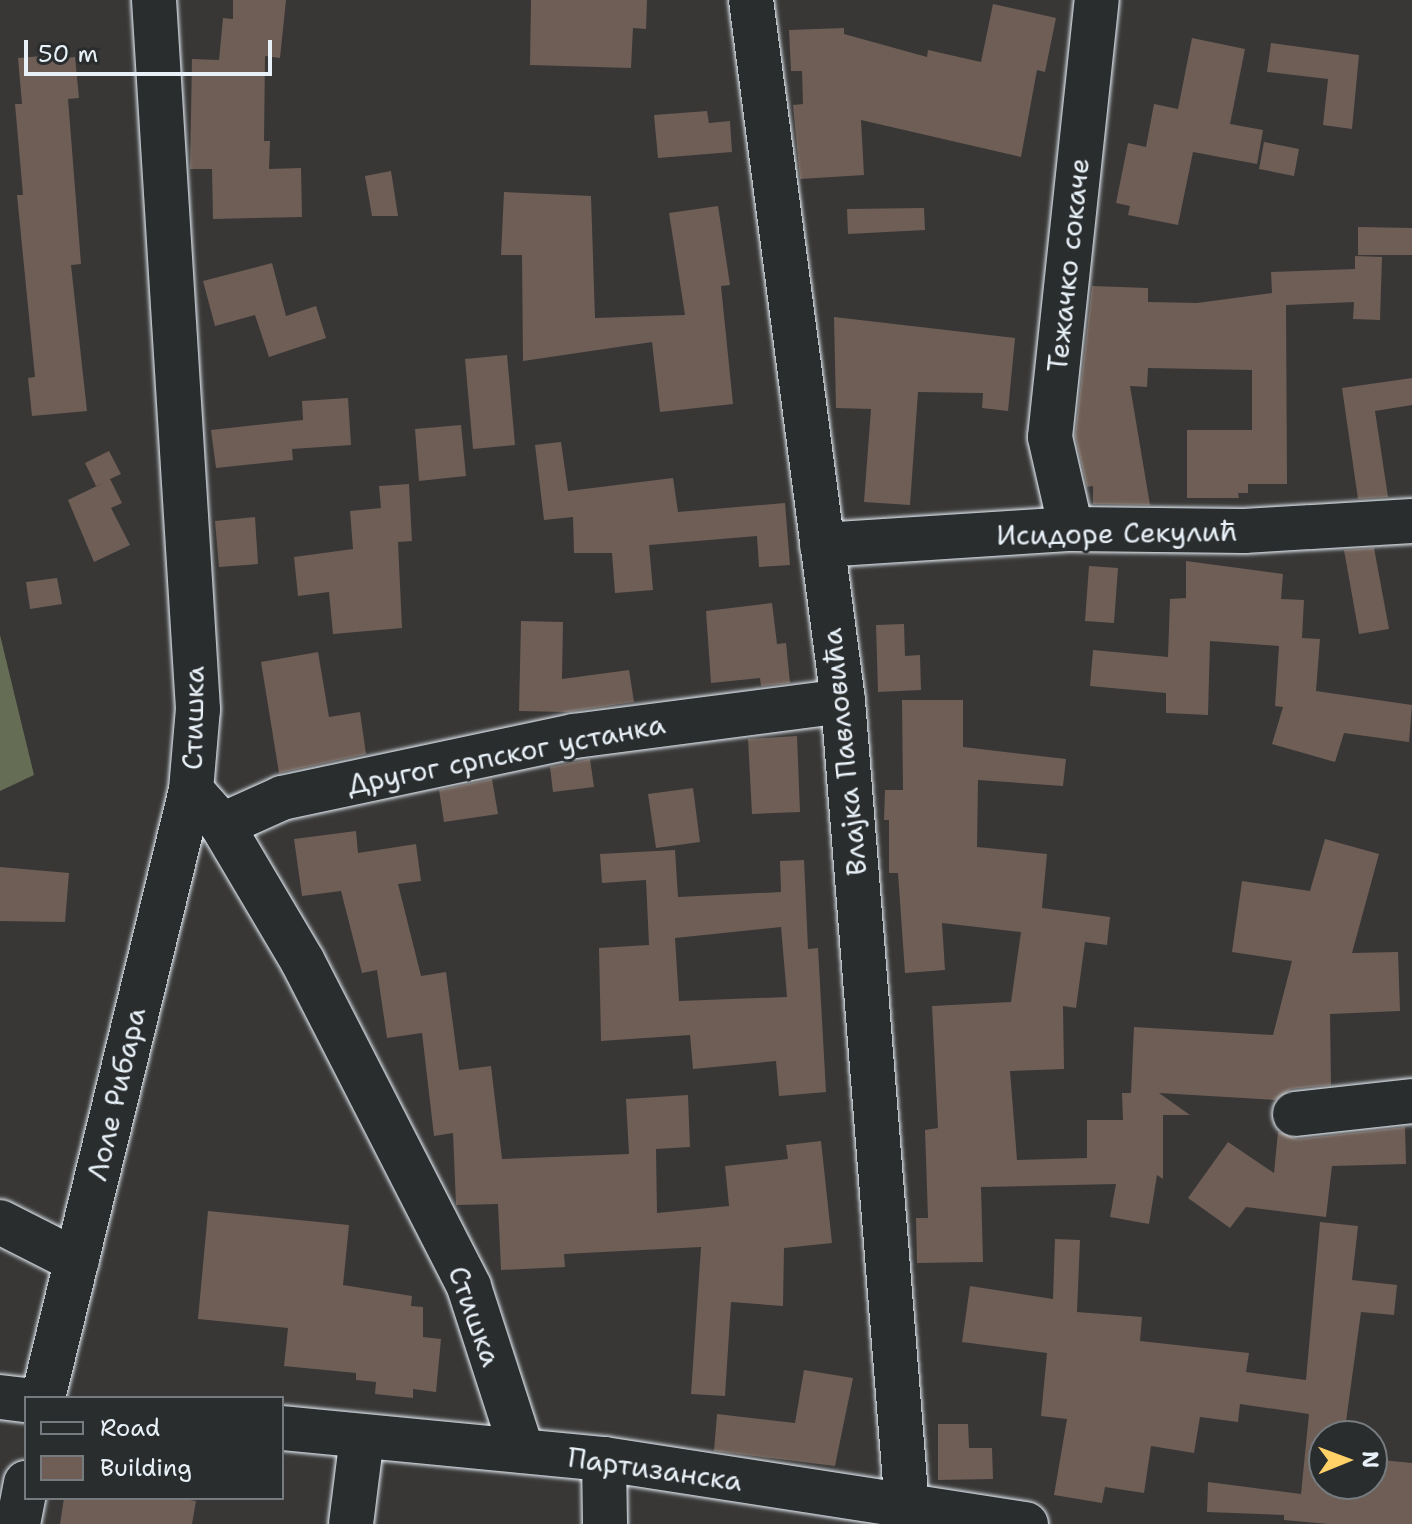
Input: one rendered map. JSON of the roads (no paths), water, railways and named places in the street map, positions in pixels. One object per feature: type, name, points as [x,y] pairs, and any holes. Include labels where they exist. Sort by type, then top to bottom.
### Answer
[{"type":"street","name":"Стишка","points":[[154,0],[198,709],[191,790],[222,825],[303,962],[469,1287],[522,1451]]},
{"type":"street","name":"Влајка Павловића","points":[[751,0],[843,701],[907,1507]]},
{"type":"street","name":"Тежачко сокаче","points":[[1071,529],[1050,437],[1097,0]]},
{"type":"street","name":"Исидоре Секулић","points":[[822,545],[1071,529],[1244,531],[1412,521]]},
{"type":"street","name":"Другог српског устанка","points":[[222,825],[282,798],[574,736],[843,701]]},
{"type":"street","name":"Лоле Рибара","points":[[43,1396],[191,790]]},
{"type":"street","points":[[1295,1114],[1412,1101]]},
{"type":"street","points":[[0,1222],[77,1261]]},
{"type":"street","points":[[0,1397],[24,1400]]},
{"type":"street","name":"Партизанска","points":[[284,1428],[604,1459],[1026,1524]]},
{"type":"street","points":[[351,1524],[362,1437]]},
{"type":"street","points":[[604,1459],[605,1524]]},
{"type":"street","points":[[18,1524],[24,1493]]}]
